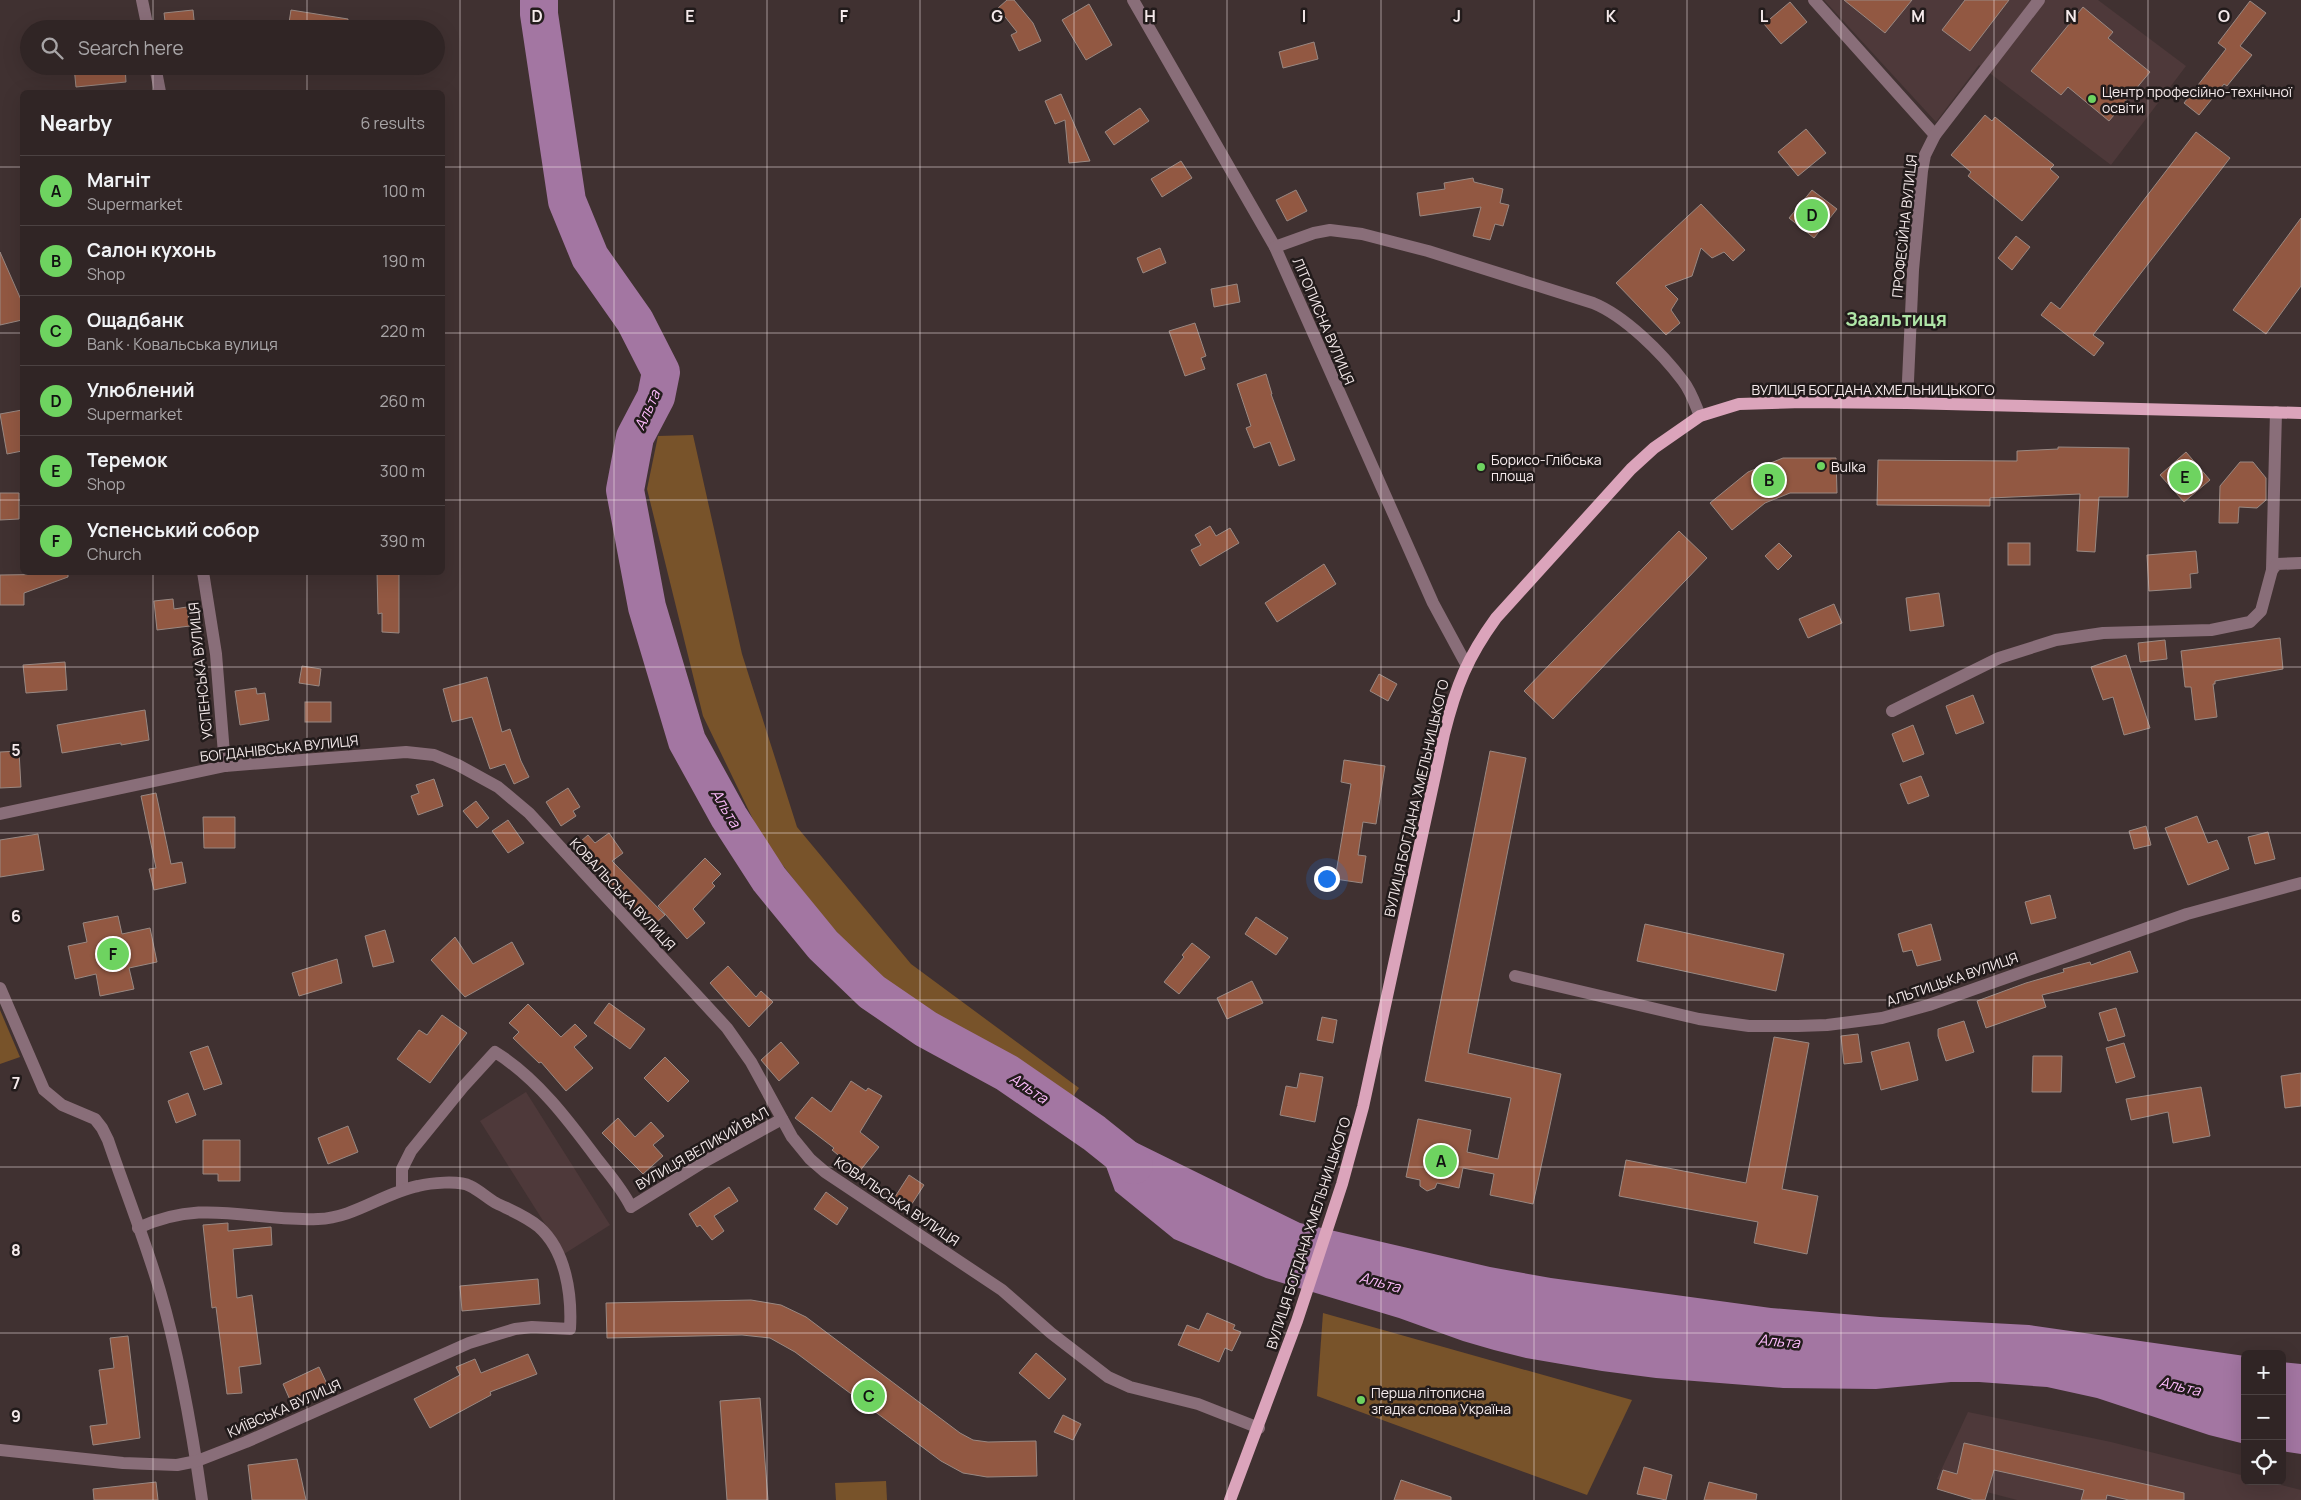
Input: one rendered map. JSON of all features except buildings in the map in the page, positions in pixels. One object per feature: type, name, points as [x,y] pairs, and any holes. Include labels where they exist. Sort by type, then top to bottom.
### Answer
[{"type":"main road","name":"ВУЛИЦЯ БОГДАНА ХМЕЛЬНИЦЬКОГО","points":[[1230,1500],[1298,1321],[1334,1208],[1363,1107],[1444,734],[1454,695],[1466,664],[1480,640],[1519,591],[1631,469],[1654,448],[1700,416],[1739,404],[1803,402],[1908,403],[2301,413]]},
{"type":"street","points":[[142,0],[146,20]]},
{"type":"street","name":"ЛІТОПИСНА ВУЛИЦЯ","points":[[1133,0],[1275,247],[1433,603],[1466,664]]},
{"type":"street","points":[[1814,0],[1935,135]]},
{"type":"street","name":"ПРОФЕСІЙНА ВУЛИЦЯ","points":[[1908,403],[1914,256],[1925,155],[1935,135],[2039,0]]},
{"type":"street","points":[[157,75],[160,90]]},
{"type":"street","points":[[1275,247],[1314,233],[1330,230],[1362,234],[1428,251],[1593,303],[1613,312],[1644,339],[1684,382],[1700,416]]},
{"type":"street","points":[[1892,711],[1999,658],[2048,642],[2103,633],[2211,630],[2250,622],[2261,611],[2272,570],[2276,412]]},
{"type":"street","points":[[2272,570],[2276,564],[2283,562],[2301,563]]},
{"type":"street","name":"УСПЕНСЬКА ВУЛИЦЯ","points":[[203,575],[216,654],[225,766]]},
{"type":"street","name":"БОГДАНІВСЬКА ВУЛИЦЯ","points":[[0,814],[225,766],[389,752],[423,753],[443,758],[498,787]]},
{"type":"street","name":"КОВАЛЬСЬКА ВУЛИЦЯ","points":[[498,787],[529,813],[727,1028],[751,1062],[799,1147],[826,1172],[1002,1290],[1044,1327],[1108,1378],[1130,1387],[1198,1404],[1258,1428]]},
{"type":"street","name":"АЛЬТИЦЬКА ВУЛИЦЯ","points":[[1515,976],[1723,1023],[1790,1026],[1860,1022],[1929,1005],[2187,914],[2301,883]]},
{"type":"street","points":[[0,988],[44,1090],[56,1101],[95,1119],[102,1128],[160,1291],[175,1348],[202,1500]]},
{"type":"street","name":"ВУЛИЦЯ ВЕЛИКИЙ ВАЛ","points":[[402,1190],[402,1168],[411,1151],[463,1087],[495,1052],[518,1068],[540,1090],[587,1144],[631,1207],[702,1163],[782,1119]]},
{"type":"street","name":"КИЇВСЬКА ВУЛИЦЯ","points":[[0,1450],[123,1463],[177,1465],[196,1461],[246,1442],[469,1343],[515,1329],[570,1329],[570,1300],[563,1268],[552,1244],[538,1226],[464,1183],[424,1184],[402,1190]]},
{"type":"street","points":[[138,1228],[166,1217],[199,1212],[230,1212],[302,1219],[335,1217],[351,1213],[402,1190]]},
{"type":"shaded area","name":"Центр професійно-технічної освіти","points":[[1824,0],[2098,0],[2186,66],[2111,165],[1979,65],[1936,122]]},
{"type":"shaded area","points":[[693,435],[742,654],[797,827],[911,964],[1079,1088],[1069,1102],[1008,1061],[897,994],[827,922],[763,840],[703,716],[647,489],[658,436]]},
{"type":"shaded area","points":[[0,1010],[20,1057],[0,1064]]},
{"type":"shaded area","points":[[526,1092],[610,1225],[564,1254],[480,1121]]},
{"type":"shaded area","points":[[1323,1313],[1632,1400],[1587,1495],[1317,1396]]},
{"type":"shaded area","points":[[1968,1412],[2111,1442],[2241,1475],[2241,1485],[2282,1485],[2301,1490],[2301,1500],[2017,1500],[1937,1479]]},
{"type":"shaded area","points":[[886,1481],[887,1500],[836,1500],[835,1483]]},
{"type":"water","points":[[1094,1133],[1125,1137],[1300,1223],[1490,1267],[1551,1278],[1771,1308],[1880,1317],[2029,1325],[2241,1355],[2241,1443],[2209,1435],[2097,1398],[2047,1387],[1951,1382],[1876,1389],[1783,1388],[1656,1378],[1526,1358],[1463,1341],[1399,1318],[1266,1278],[1174,1239],[1115,1191]]},
{"type":"water","points":[[2286,1362],[2301,1364],[2301,1454],[2286,1452]]},
{"type":"waterway","name":"Альта","points":[[539,0],[539,14],[567,201],[590,257],[635,321],[661,372],[656,397],[635,437],[625,490],[647,607],[687,741],[729,817],[769,879],[823,945],[872,992],[926,1029],[1007,1073],[1094,1133],[1134,1165]]},
{"type":"place","name":"Центр професійно-технічної освіти","points":[[2092,99]]},
{"type":"place","name":"Улюблений","points":[[1812,215]]},
{"type":"place","name":"Bulka","points":[[1821,466]]},
{"type":"place","name":"Борисо-Глібська площа","points":[[1481,467]]},
{"type":"place","name":"Теремок","points":[[2185,477]]},
{"type":"place","name":"Салон кухонь","points":[[1769,480]]},
{"type":"place","name":"Успенський собор","points":[[113,954]]},
{"type":"place","name":"Магніт","points":[[1441,1161]]},
{"type":"place","name":"Ощадбанк","points":[[869,1396]]},
{"type":"place","name":"Перша літописна згадка слова Україна","points":[[1361,1400]]},
{"type":"district","name":"Заальтиця","points":[[1896,319]]}]
